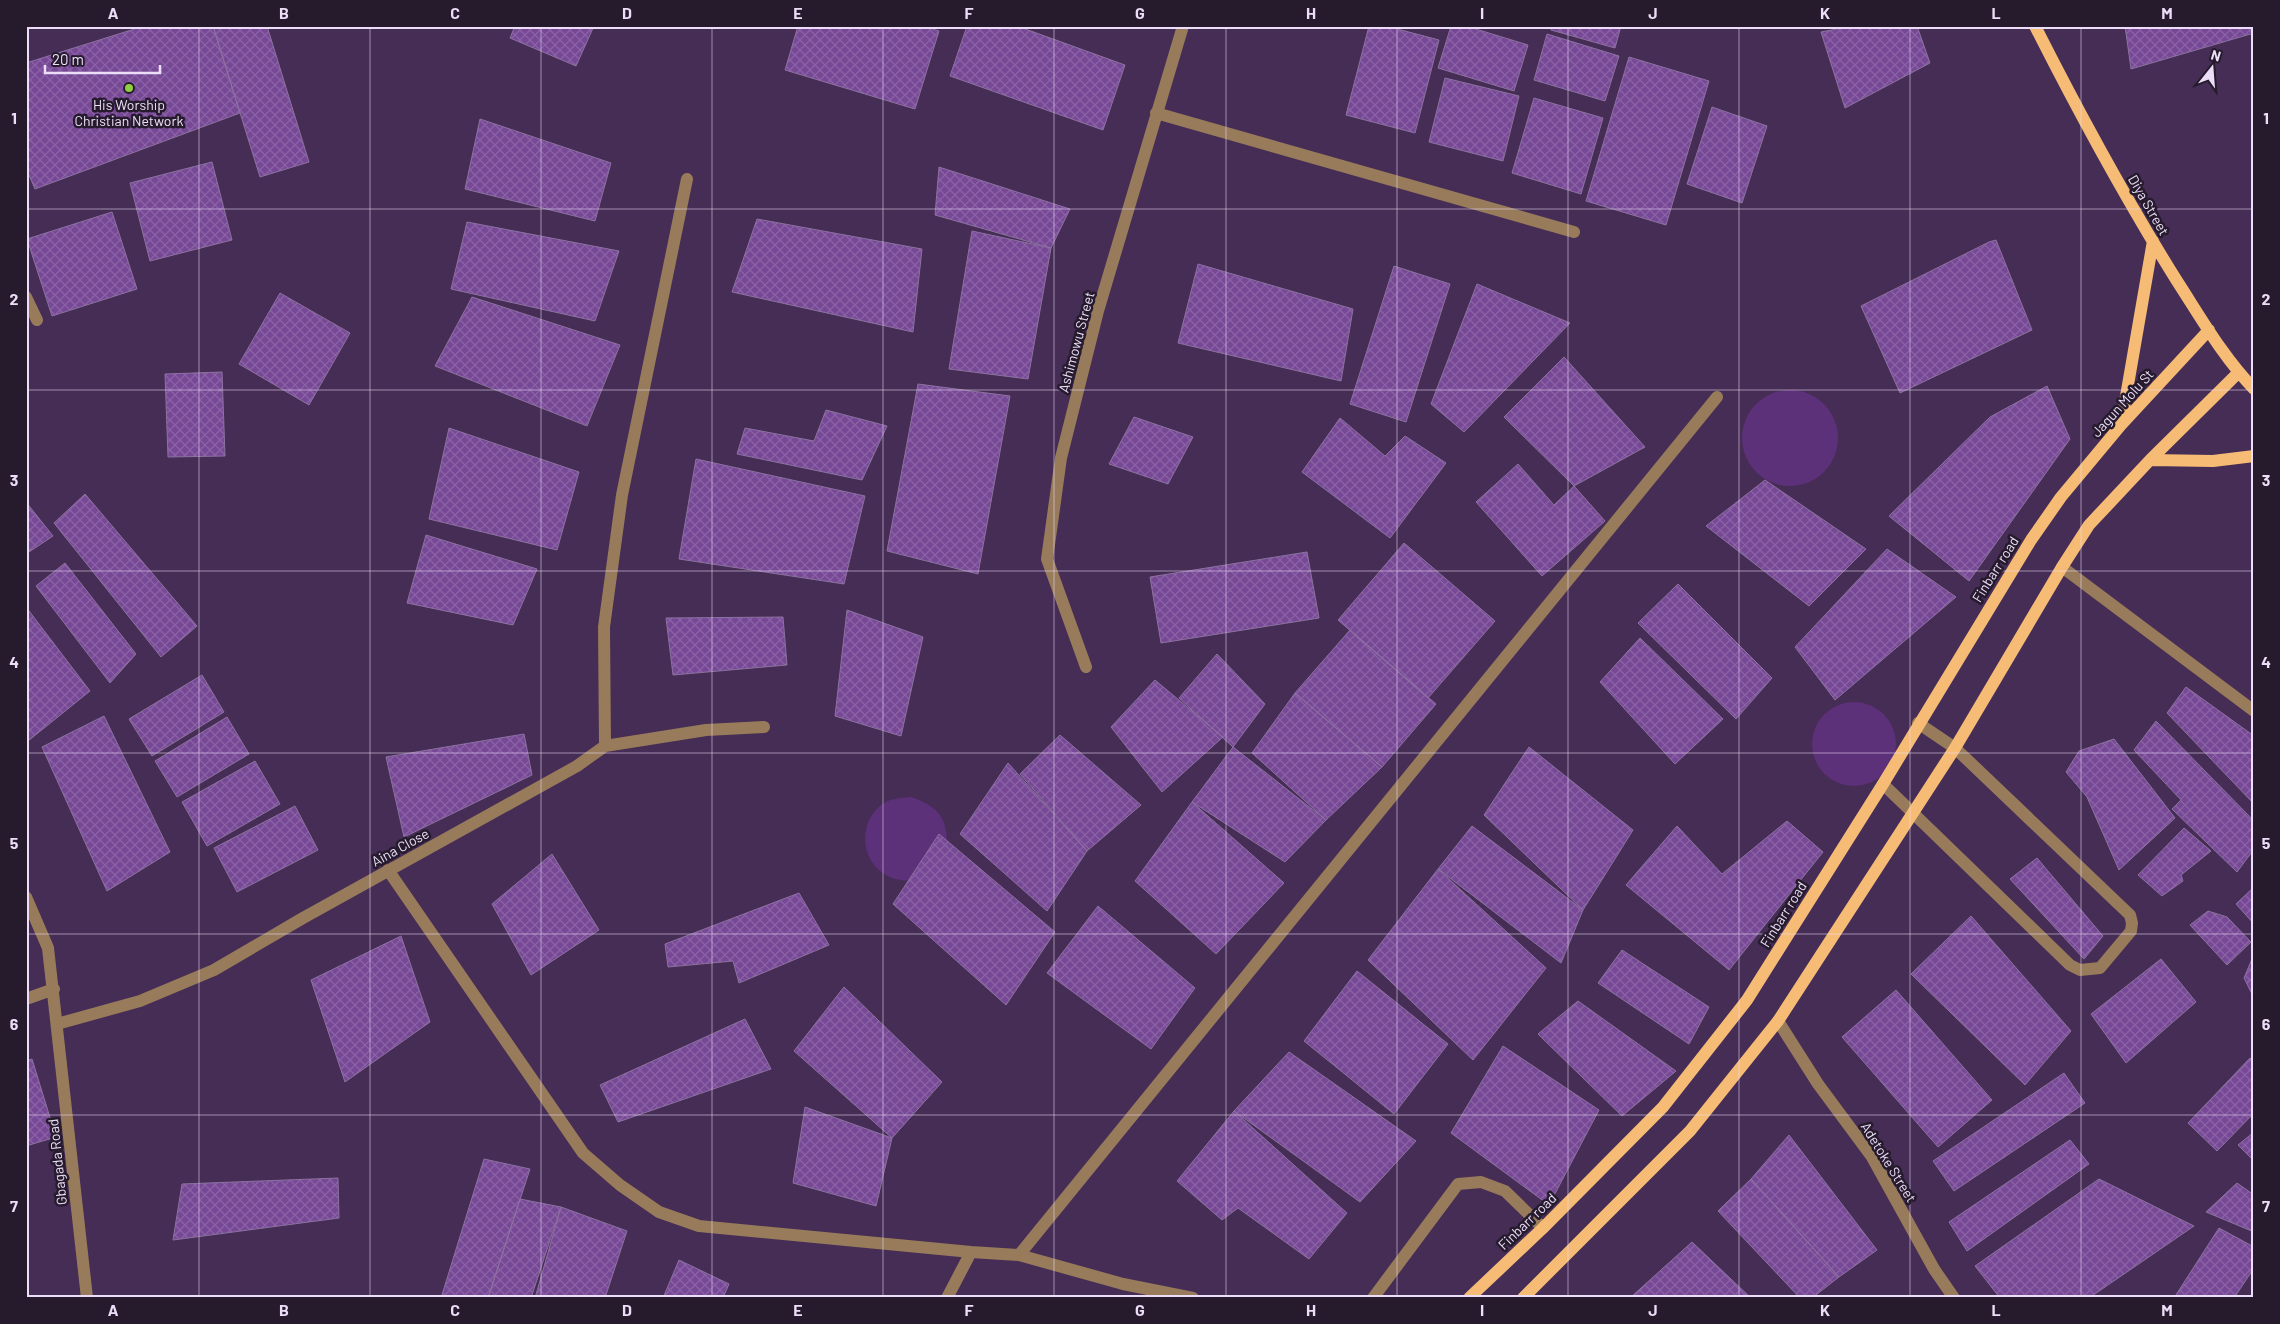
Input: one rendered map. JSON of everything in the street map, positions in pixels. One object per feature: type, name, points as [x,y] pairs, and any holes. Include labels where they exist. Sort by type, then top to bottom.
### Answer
[{"type":"main road","name":"Diya Street","points":[[2035,26],[2088,131],[2153,241],[2238,373],[2254,389]]},
{"type":"main road","points":[[2121,425],[2153,241]]},
{"type":"main road","name":"Jagun Molu St","points":[[2060,497],[2121,425],[2209,330]]},
{"type":"main road","points":[[1523,1298],[1690,1131],[1778,1021],[1955,748],[2062,567],[2089,525],[2150,460],[2238,373]]},
{"type":"main road","points":[[2150,460],[2213,461],[2254,456]]},
{"type":"main road","name":"Finbarr road","points":[[1469,1298],[1543,1228],[1663,1107],[1748,1000],[1883,784],[1918,723],[2031,540],[2060,497]]},
{"type":"street","name":"Ashimowu Street","points":[[1086,666],[1047,559],[1061,458],[1098,311],[1183,26]]},
{"type":"street","points":[[1156,113],[1574,232]]},
{"type":"street","points":[[605,746],[604,627],[622,495],[687,179]]},
{"type":"street","points":[[26,297],[36,320]]},
{"type":"street","points":[[1019,1255],[1717,396]]},
{"type":"street","points":[[2062,567],[2254,711]]},
{"type":"street","points":[[1883,784],[2070,965],[2080,970],[2100,968],[2131,931],[2130,915],[1955,748],[1918,723]]},
{"type":"street","name":"Aina Close","points":[[57,1024],[140,1001],[214,970],[388,870],[577,766],[605,746],[706,730],[764,726]]},
{"type":"street","points":[[388,870],[583,1153],[620,1184],[659,1212],[699,1226],[1019,1255],[1123,1284],[1193,1298]]},
{"type":"street","name":"Gbagada Road","points":[[26,897],[48,948],[88,1298]]},
{"type":"street","points":[[26,999],[54,989]]},
{"type":"street","name":"Adetoke Street","points":[[1778,1021],[1818,1084],[1872,1157],[1934,1269],[1954,1298]]},
{"type":"street","points":[[1373,1298],[1458,1184],[1482,1182],[1506,1191],[1543,1228]]},
{"type":"street","points":[[947,1298],[971,1252]]},
{"type":"shaded area","points":[[1790,390],[1808,394],[1824,404],[1834,420],[1838,438],[1834,456],[1824,472],[1808,482],[1790,486],[1772,482],[1756,472],[1746,456],[1742,438],[1746,420],[1756,404],[1772,394]]},
{"type":"shaded area","points":[[1854,702],[1870,705],[1884,714],[1893,728],[1896,744],[1893,760],[1884,774],[1870,783],[1854,786],[1838,783],[1824,774],[1815,760],[1812,744],[1815,728],[1824,714],[1838,705]]},
{"type":"shaded area","points":[[911,797],[935,809],[940,814],[946,828],[947,847],[909,881],[889,877],[875,866],[866,848],[865,838],[866,828],[876,810],[890,800]]},
{"type":"building","name":"His Worship Christian Network","points":[[144,26],[213,26],[240,113],[35,189],[26,168],[26,63]]},
{"type":"building","points":[[213,26],[267,26],[309,162],[260,177]]},
{"type":"building","points":[[515,26],[594,26],[576,66],[510,38]]},
{"type":"building","points":[[798,26],[924,26],[939,31],[915,109],[785,70]]},
{"type":"building","points":[[967,26],[1017,26],[1125,65],[1103,130],[950,76]]},
{"type":"building","points":[[1369,26],[1386,26],[1439,40],[1415,133],[1346,115]]},
{"type":"building","points":[[1451,26],[1466,26],[1528,45],[1514,91],[1438,68]]},
{"type":"building","points":[[1552,26],[1621,26],[1615,48],[1551,30]]},
{"type":"building","points":[[1852,26],[1917,26],[1930,63],[1845,108],[1821,32]]},
{"type":"building","points":[[2125,26],[2254,26],[2254,33],[2131,69]]},
{"type":"building","points":[[1547,34],[1619,56],[1605,101],[1534,80]]},
{"type":"building","points":[[1629,57],[1709,81],[1666,225],[1586,201]]},
{"type":"building","points":[[1445,78],[1519,96],[1503,161],[1429,142]]},
{"type":"building","points":[[1534,98],[1603,118],[1581,194],[1512,173]]},
{"type":"building","points":[[1712,107],[1767,126],[1742,203],[1687,184]]},
{"type":"building","points":[[480,119],[611,163],[595,221],[465,189]]},
{"type":"building","points":[[212,162],[232,240],[150,261],[130,183]]},
{"type":"building","points":[[939,167],[1070,209],[1051,248],[935,215]]},
{"type":"building","points":[[112,212],[137,289],[52,316],[27,239]]},
{"type":"building","points":[[757,219],[922,249],[913,332],[732,292]]},
{"type":"building","points":[[467,222],[619,251],[595,321],[451,289]]},
{"type":"building","points":[[972,231],[1051,248],[1028,379],[949,369]]},
{"type":"building","points":[[1996,240],[2032,330],[1900,393],[1861,306]]},
{"type":"building","points":[[1198,264],[1353,309],[1341,381],[1178,343]]},
{"type":"building","points":[[1394,266],[1450,284],[1406,422],[1350,404]]},
{"type":"building","points":[[1477,284],[1570,323],[1464,432],[1431,404]]},
{"type":"building","points":[[280,293],[350,333],[309,405],[239,364]]},
{"type":"building","points":[[472,297],[620,345],[587,426],[435,366]]},
{"type":"building","points":[[1564,357],[1645,447],[1574,486],[1504,417]]},
{"type":"building","points":[[222,372],[225,456],[168,457],[165,374]]},
{"type":"building","points":[[918,384],[1010,396],[978,574],[887,551]]},
{"type":"building","points":[[2047,386],[2070,439],[1969,581],[1889,516],[1990,417]]},
{"type":"building","points":[[826,410],[887,426],[862,480],[737,454],[745,428],[814,441]]},
{"type":"building","points":[[1134,417],[1193,437],[1168,484],[1109,464]]},
{"type":"building","points":[[1340,418],[1385,456],[1405,436],[1446,463],[1390,538],[1302,472]]},
{"type":"building","points":[[449,428],[579,472],[557,550],[429,519]]},
{"type":"building","points":[[696,459],[865,496],[844,584],[679,559]]},
{"type":"building","points":[[1518,464],[1554,505],[1574,486],[1605,521],[1542,576],[1476,502]]},
{"type":"building","points":[[1765,480],[1866,549],[1809,606],[1706,526]]},
{"type":"building","points":[[85,494],[197,626],[161,657],[54,523]]},
{"type":"building","points":[[26,502],[53,536],[26,554]]},
{"type":"building","points":[[426,535],[537,569],[513,625],[407,603]]},
{"type":"building","points":[[1404,543],[1495,621],[1428,698],[1338,620]]},
{"type":"building","points":[[1887,549],[1956,597],[1835,700],[1795,647]]},
{"type":"building","points":[[1307,552],[1319,618],[1161,643],[1150,577]]},
{"type":"building","points":[[65,563],[136,654],[110,683],[36,586]]},
{"type":"building","points":[[1678,584],[1772,678],[1736,719],[1638,623]]},
{"type":"building","points":[[26,607],[90,691],[28,741],[26,739]]},
{"type":"building","points":[[847,610],[923,637],[901,736],[835,716]]},
{"type":"building","points":[[783,617],[787,665],[673,675],[666,618]]},
{"type":"building","points":[[1350,630],[1436,704],[1382,767],[1295,693]]},
{"type":"building","points":[[1640,638],[1723,719],[1675,764],[1600,682]]},
{"type":"building","points":[[1217,654],[1265,704],[1233,747],[1179,698]]},
{"type":"building","points":[[202,675],[224,712],[152,756],[129,719]]},
{"type":"building","points":[[1155,680],[1223,737],[1162,792],[1111,727]]},
{"type":"building","points":[[2186,687],[2254,736],[2254,804],[2167,713]]},
{"type":"building","points":[[1295,693],[1382,767],[1326,820],[1252,753]]},
{"type":"building","points":[[104,716],[170,852],[107,891],[42,747]]},
{"type":"building","points":[[227,717],[249,754],[177,797],[155,761]]},
{"type":"building","points":[[2156,721],[2254,821],[2254,849],[2237,872],[2172,809],[2181,800],[2134,750]]},
{"type":"building","points":[[524,734],[532,775],[404,837],[386,757]]},
{"type":"building","points":[[1060,735],[1141,805],[1087,851],[1020,774]]},
{"type":"building","points":[[2114,739],[2175,818],[2119,870],[2087,797],[2066,772],[2079,751]]},
{"type":"building","points":[[1233,747],[1326,820],[1285,862],[1192,802]]},
{"type":"building","points":[[1529,747],[1633,830],[1583,910],[1484,815]]},
{"type":"building","points":[[255,761],[280,804],[207,846],[182,802]]},
{"type":"building","points":[[1008,763],[1087,851],[1047,911],[960,834]]},
{"type":"building","points":[[1192,802],[1284,883],[1216,954],[1135,881]]},
{"type":"building","points":[[295,806],[318,850],[237,892],[214,848]]},
{"type":"building","points":[[1787,821],[1823,852],[1729,970],[1626,885],[1677,826],[1722,874]]},
{"type":"building","points":[[1472,826],[1583,910],[1561,963],[1438,869]]},
{"type":"building","points":[[2184,828],[2211,851],[2181,875],[2183,881],[2162,896],[2138,875]]},
{"type":"building","points":[[939,834],[1055,932],[1006,1005],[893,904]]},
{"type":"building","points":[[552,854],[599,930],[531,975],[492,904]]},
{"type":"building","points":[[2037,858],[2103,936],[2084,959],[2010,879]]},
{"type":"building","points":[[1438,869],[1546,968],[1473,1060],[1368,960]]},
{"type":"building","points":[[2254,887],[2254,924],[2236,904]]},
{"type":"building","points":[[799,893],[829,945],[739,983],[733,961],[668,967],[665,944]]},
{"type":"building","points":[[1098,906],[1195,988],[1151,1049],[1047,973]]},
{"type":"building","points":[[2208,911],[2227,917],[2251,942],[2227,965],[2190,925]]},
{"type":"building","points":[[1971,916],[2071,1031],[2025,1085],[1911,974]]},
{"type":"building","points":[[401,936],[430,1022],[345,1082],[311,980]]},
{"type":"building","points":[[1622,950],[1709,1007],[1689,1044],[1598,983]]},
{"type":"building","points":[[2254,954],[2254,998],[2244,978]]},
{"type":"building","points":[[2161,959],[2196,1002],[2126,1063],[2091,1014]]},
{"type":"building","points":[[1357,971],[1448,1044],[1394,1114],[1304,1041]]},
{"type":"building","points":[[844,987],[942,1082],[892,1138],[794,1051]]},
{"type":"building","points":[[1896,990],[1992,1100],[1938,1147],[1842,1037]]},
{"type":"building","points":[[1578,1001],[1676,1071],[1622,1116],[1538,1034]]},
{"type":"building","points":[[745,1019],[771,1069],[618,1122],[600,1085]]},
{"type":"building","points":[[1503,1046],[1599,1110],[1549,1205],[1451,1133]]},
{"type":"building","points":[[1289,1052],[1416,1141],[1360,1202],[1234,1111]]},
{"type":"building","points":[[2250,1058],[2254,1062],[2254,1113],[2217,1151],[2188,1123]]},
{"type":"building","points":[[32,1059],[56,1137],[26,1146],[26,1061]]},
{"type":"building","points":[[2064,1073],[2085,1103],[1954,1191],[1933,1161]]},
{"type":"building","points":[[805,1107],[892,1138],[876,1206],[793,1183]]},
{"type":"building","points":[[1234,1111],[1347,1213],[1309,1259],[1238,1208],[1222,1220],[1177,1181]]},
{"type":"building","points":[[2254,1132],[2254,1161],[2238,1145]]},
{"type":"building","points":[[1789,1135],[1877,1250],[1839,1277],[1751,1179]]},
{"type":"building","points":[[2070,1140],[2089,1164],[1967,1251],[1949,1222]]},
{"type":"building","points":[[484,1159],[530,1169],[488,1298],[441,1298]]},
{"type":"building","points":[[338,1178],[339,1218],[173,1240],[182,1184]]},
{"type":"building","points":[[1751,1179],[1839,1277],[1812,1298],[1800,1298],[1718,1211]]},
{"type":"building","points":[[2099,1179],[2194,1226],[2089,1298],[2000,1298],[1975,1266]]},
{"type":"building","points":[[2237,1183],[2254,1195],[2254,1232],[2206,1212]]},
{"type":"building","points":[[520,1199],[561,1207],[531,1298],[488,1298]]},
{"type":"building","points":[[561,1207],[627,1231],[605,1298],[535,1298]]},
{"type":"building","points":[[2219,1228],[2254,1247],[2254,1268],[2234,1298],[2174,1298]]},
{"type":"building","points":[[1692,1242],[1751,1298],[1630,1298]]},
{"type":"building","points":[[679,1260],[729,1284],[723,1298],[663,1298]]},
{"type":"place","name":"His Worship Christian Network","points":[[129,88]]}]
